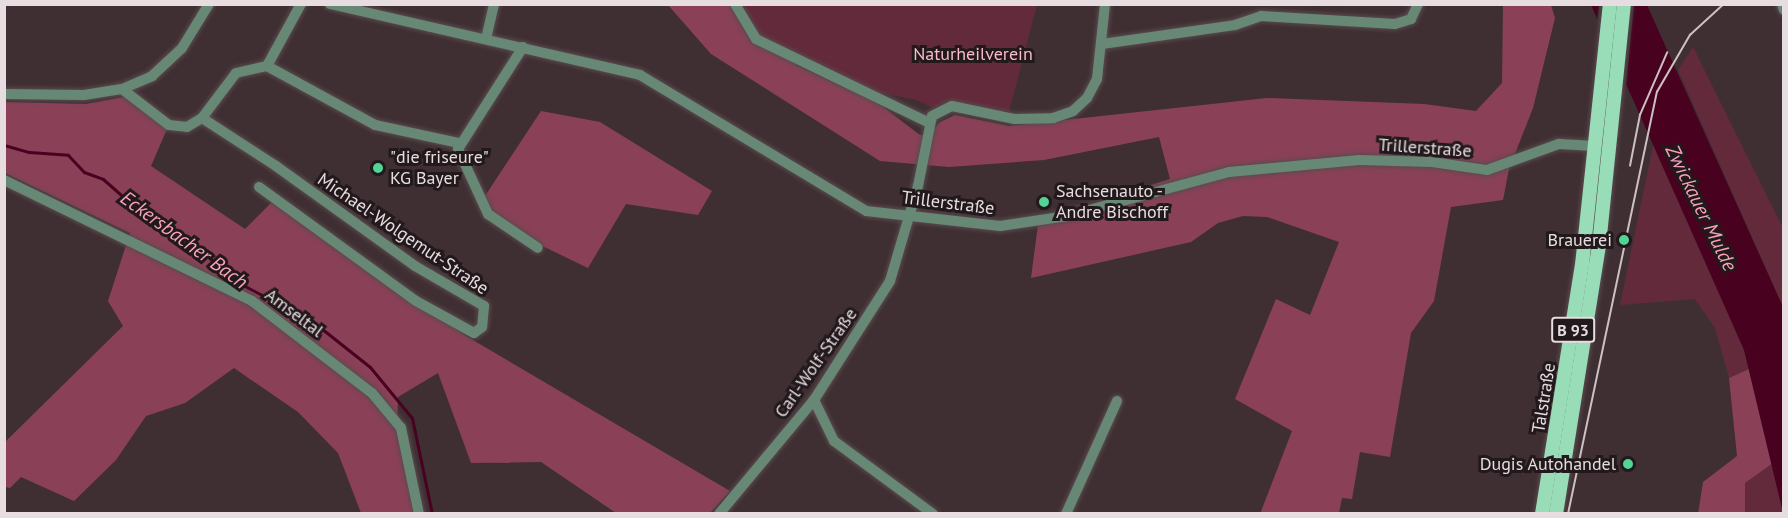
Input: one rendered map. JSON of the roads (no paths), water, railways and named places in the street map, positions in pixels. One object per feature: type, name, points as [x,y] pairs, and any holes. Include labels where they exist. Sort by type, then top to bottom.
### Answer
[{"type":"main road","name":"B 93","points":[[1602,147],[1598,116],[1610,4]]},
{"type":"main road","name":"B 93","points":[[1602,147],[1624,4]]},
{"type":"main road","name":"Talstraße","points":[[1542,513],[1602,147]]},
{"type":"main road","name":"Talstraße","points":[[1556,513],[1588,328],[1602,147]]},
{"type":"street","points":[[4,94],[84,96],[122,89],[152,76],[183,48],[209,4]]},
{"type":"street","points":[[267,66],[301,4]]},
{"type":"street","name":"Trillerstraße","points":[[330,4],[640,75],[866,211],[910,214],[1000,226],[1067,216],[1229,172],[1359,160],[1432,162],[1487,170],[1559,144],[1602,147]]},
{"type":"street","points":[[486,39],[494,4]]},
{"type":"street","points":[[735,4],[756,39],[928,122],[940,110],[952,106],[1014,119],[1053,118],[1073,111],[1087,98],[1097,79],[1105,4]]},
{"type":"street","points":[[1102,44],[1234,25],[1261,16],[1395,24],[1411,19],[1418,4]]},
{"type":"street","points":[[1782,4],[1784,10]]},
{"type":"street","points":[[523,47],[492,100],[459,143],[458,149],[488,214],[538,248]]},
{"type":"street","points":[[122,89],[169,125],[188,127],[202,118],[236,73],[267,66],[375,125],[459,143]]},
{"type":"street","name":"Michael-Wolgemut-Straße","points":[[202,118],[415,266],[484,306],[482,327],[474,333],[416,301],[259,187]]},
{"type":"street","name":"Carl-Wolf-Straße","points":[[719,513],[814,400],[890,281],[910,214],[928,122]]},
{"type":"street","name":"Amseltal","points":[[4,180],[252,301],[372,393],[401,428],[419,513]]},
{"type":"street","points":[[814,400],[834,441],[933,513]]},
{"type":"street","points":[[1066,513],[1117,401]]},
{"type":"water","name":"Zwickauer Mulde","points":[[1591,5],[1647,5],[1783,307],[1783,513],[1744,350]]},
{"type":"waterway","name":"Eckersbacher Bach","points":[[4,145],[29,152],[68,155],[84,172],[103,179],[145,216],[189,240],[237,282],[312,321],[370,367],[412,418],[432,514]]},
{"type":"tram line","points":[[1568,514],[1657,92],[1690,35],[1724,4]]},
{"type":"tram line","points":[[1630,166],[1640,115],[1667,53]]},
{"type":"place","name":"\"die friseure\" KG Bayer","points":[[378,168]]},
{"type":"place","name":"Sachsenauto - Andre Bischoff","points":[[1044,202]]},
{"type":"place","name":"Brauerei","points":[[1624,240]]},
{"type":"place","name":"Dugis Autohandel","points":[[1628,464]]},
{"type":"park label","name":"Naturheilverein","points":[[973,54]]}]
